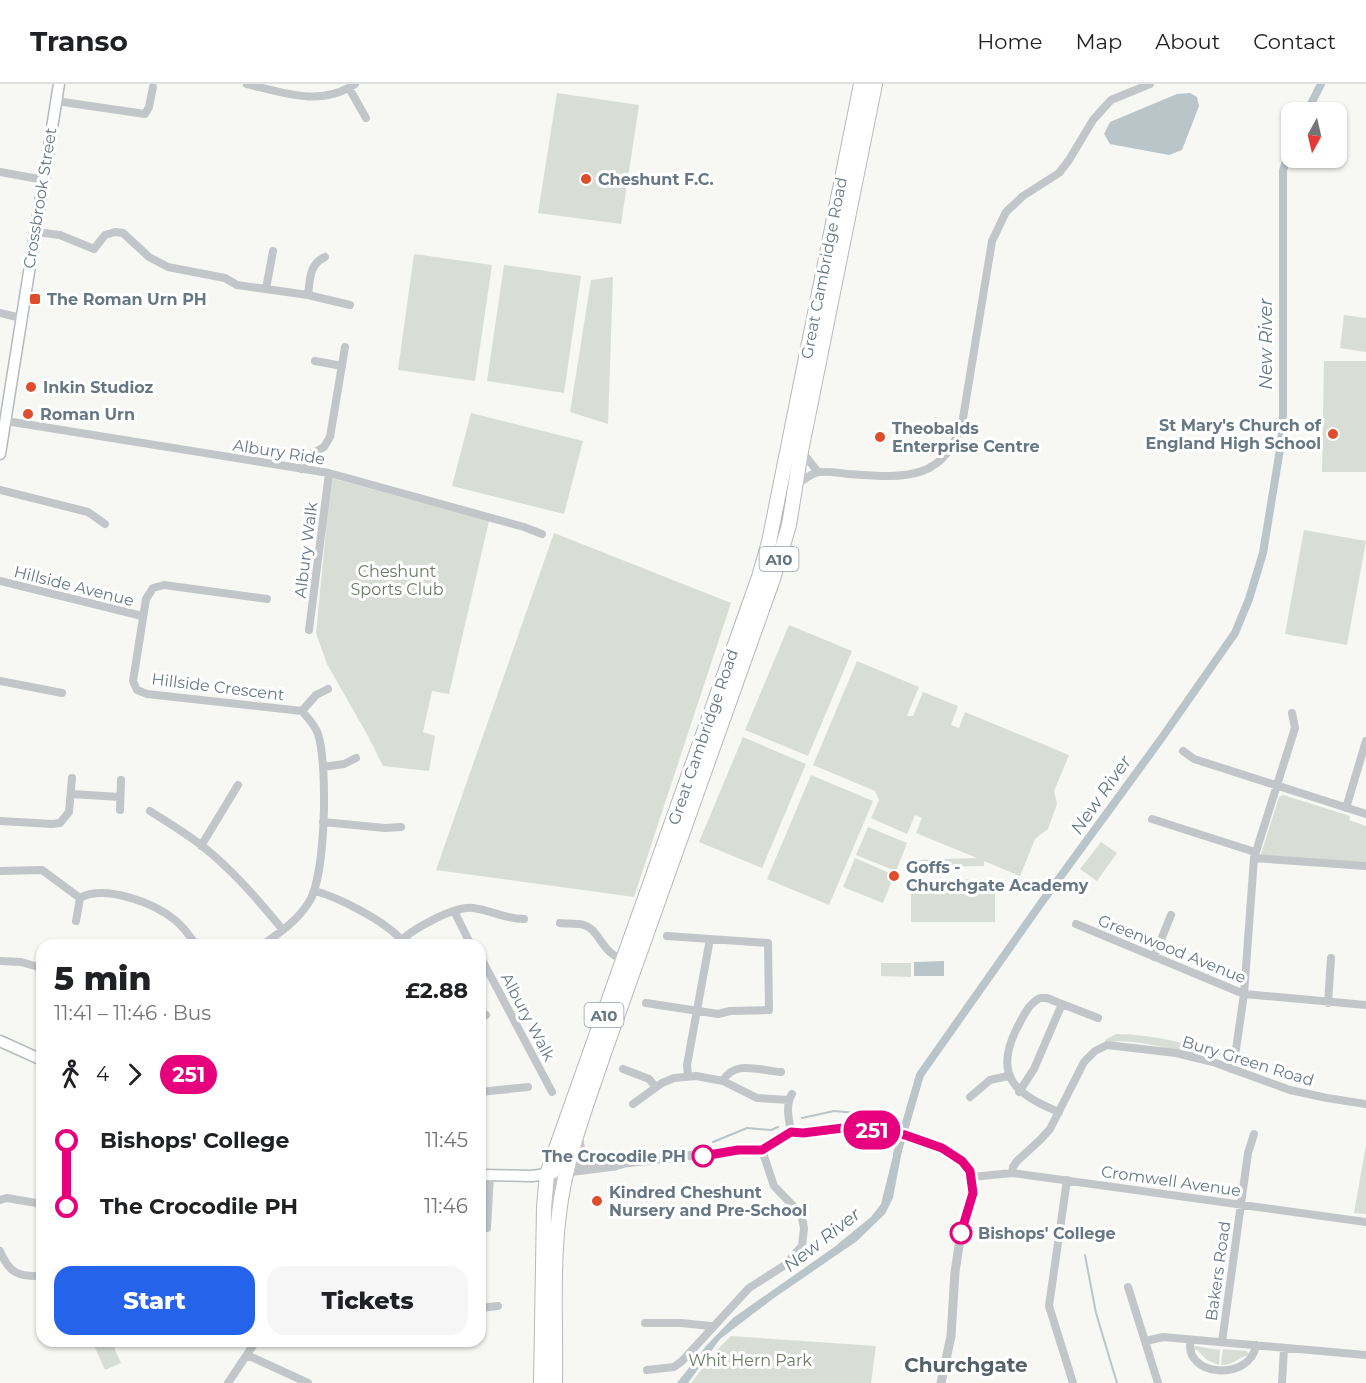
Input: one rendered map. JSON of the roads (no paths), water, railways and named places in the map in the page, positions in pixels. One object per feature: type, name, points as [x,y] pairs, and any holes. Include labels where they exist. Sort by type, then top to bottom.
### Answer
[{"type":"highway","name":"Great Cambridge Road","points":[[541,1383],[544,1207],[558,1170],[623,959],[769,542],[861,84]]},
{"type":"highway","name":"Great Cambridge Road","points":[[555,1383],[558,1170],[580,1126],[773,579],[789,525],[801,451],[875,84]]},
{"type":"main road","name":"Crossbrook Street","points":[[0,454],[59,84]]},
{"type":"main road","points":[[0,1041],[36,1056]]},
{"type":"main road","points":[[486,1175],[520,1175],[529,1171],[558,1170],[588,1082],[603,1056]]},
{"type":"street","points":[[247,84],[313,98],[330,95],[352,86],[366,118]]},
{"type":"street","points":[[795,486],[818,472],[894,477],[912,475],[929,468],[943,458],[953,446],[963,418],[992,240],[1006,212],[1023,196],[1059,173],[1093,120],[1111,100],[1150,84]]},
{"type":"street","points":[[56,101],[145,114],[149,107],[153,87]]},
{"type":"street","points":[[0,172],[44,180]]},
{"type":"street","points":[[36,232],[60,235],[94,249],[105,235],[115,232],[123,233],[149,257],[168,267],[219,276],[237,285],[308,295],[350,305]]},
{"type":"street","points":[[266,289],[273,251]]},
{"type":"street","points":[[308,295],[313,268],[318,260],[325,257]]},
{"type":"street","points":[[0,313],[21,318]]},
{"type":"street","points":[[301,469],[310,455],[324,447],[330,437],[345,347]]},
{"type":"street","points":[[315,361],[342,366]]},
{"type":"street","name":"Albury Ride","points":[[6,422],[329,473],[542,534]]},
{"type":"street","points":[[801,451],[818,472]]},
{"type":"street","name":"Albury Walk","points":[[309,630],[329,473]]},
{"type":"street","points":[[0,489],[88,512],[105,524]]},
{"type":"street","name":"Hillside Avenue","points":[[0,581],[142,616]]},
{"type":"street","name":"Hillside Crescent","points":[[267,599],[160,585],[153,588],[148,592],[142,616],[132,676],[134,684],[141,692],[302,711]]},
{"type":"street","points":[[0,681],[62,693]]},
{"type":"street","points":[[270,939],[300,914],[315,891],[323,822],[322,766],[318,734],[313,723],[302,711],[316,694],[328,689]]},
{"type":"street","points":[[1231,1069],[1244,994],[1255,855],[1295,728],[1292,713]]},
{"type":"street","points":[[1346,808],[1366,741]]},
{"type":"street","points":[[1183,751],[1194,759],[1366,814]]},
{"type":"street","points":[[322,766],[344,764],[356,758]]},
{"type":"street","points":[[0,821],[60,823],[68,815],[72,778]]},
{"type":"street","points":[[120,810],[121,780]]},
{"type":"street","points":[[201,846],[238,785]]},
{"type":"street","points":[[71,794],[120,797]]},
{"type":"street","points":[[150,811],[201,846],[236,876],[283,930]]},
{"type":"street","points":[[1152,819],[1255,855],[1366,866]]},
{"type":"street","points":[[323,822],[385,828],[401,827]]},
{"type":"street","points":[[0,871],[42,870],[80,898]]},
{"type":"street","points":[[315,891],[330,895],[388,927],[396,939]]},
{"type":"street","points":[[80,898],[92,892],[104,892],[140,902],[172,918],[192,939]]},
{"type":"street","points":[[76,921],[80,898]]},
{"type":"street","points":[[406,939],[454,911],[475,908],[505,918],[524,919]]},
{"type":"street","points":[[454,911],[468,939]]},
{"type":"street","points":[[1154,957],[1171,915]]},
{"type":"street","points":[[560,923],[583,924],[593,930],[614,956],[623,959]]},
{"type":"street","name":"Greenwood Avenue","points":[[1076,924],[1244,994],[1366,1005]]},
{"type":"street","points":[[646,1003],[718,1014],[730,1011],[769,1011],[768,943],[667,936]]},
{"type":"street","points":[[688,1076],[687,1065],[710,939]]},
{"type":"street","points":[[1328,1003],[1331,958]]},
{"type":"street","points":[[0,961],[21,962],[36,966]]},
{"type":"street","name":"Albury Walk","points":[[486,967],[552,1092]]},
{"type":"street","points":[[1059,1112],[1019,1092],[1008,1076],[1006,1061],[1009,1047],[1018,1026],[1031,1004],[1037,999],[1044,998],[1098,1018]]},
{"type":"street","points":[[1019,1092],[1034,1069],[1062,1004]]},
{"type":"street","name":"Bury Green Road","points":[[1012,1173],[1017,1161],[1045,1136],[1084,1062],[1103,1046],[1161,1050],[1199,1058],[1307,1094],[1366,1104]]},
{"type":"street","points":[[723,1081],[733,1070],[763,1068],[781,1072]]},
{"type":"street","points":[[623,1069],[649,1079],[656,1086]]},
{"type":"street","points":[[970,1097],[990,1080],[1008,1076]]},
{"type":"street","points":[[633,1104],[656,1086],[674,1078],[703,1077],[723,1081],[757,1098],[790,1097],[791,1132]]},
{"type":"street","points":[[486,1091],[528,1087]]},
{"type":"street","points":[[580,1126],[581,1150],[586,1157],[597,1162]]},
{"type":"street","points":[[558,1170],[615,1166],[738,1150],[762,1150],[791,1132],[803,1133],[843,1128],[900,1134],[942,1148],[962,1161],[970,1171],[973,1193],[956,1259],[951,1336],[941,1383]]},
{"type":"street","name":"Bakers Road","points":[[1222,1342],[1240,1204],[1248,1153],[1254,1134]]},
{"type":"street","points":[[647,1370],[674,1367],[682,1361],[711,1326],[748,1288],[785,1265],[800,1249],[804,1228],[801,1214],[774,1186],[762,1150]]},
{"type":"street","points":[[558,1170],[614,1160],[625,1163]]},
{"type":"street","name":"Cromwell Avenue","points":[[972,1178],[1012,1173],[1366,1222]]},
{"type":"street","points":[[1067,1180],[1049,1306],[1073,1383]]},
{"type":"street","points":[[0,1200],[7,1198],[36,1203]]},
{"type":"street","points":[[0,1251],[11,1270],[36,1276]]},
{"type":"street","points":[[1128,1287],[1158,1383]]},
{"type":"street","points":[[486,1307],[498,1306]]},
{"type":"street","points":[[645,1323],[711,1326]]},
{"type":"street","points":[[1146,1341],[1163,1338],[1366,1355]]},
{"type":"street","points":[[1191,1340],[1190,1350],[1193,1357],[1203,1366],[1218,1372],[1228,1372],[1245,1365],[1253,1356],[1256,1345]]},
{"type":"street","points":[[228,1383],[252,1347]]},
{"type":"street","points":[[1282,1383],[1284,1348]]},
{"type":"street","points":[[247,1355],[308,1383]]},
{"type":"waterway","name":"New River","points":[[1312,102],[1321,84]]},
{"type":"waterway","name":"New River","points":[[897,1154],[920,1075],[1235,633],[1249,599],[1263,553],[1281,443],[1284,168]]},
{"type":"waterway","points":[[802,1118],[834,1111],[880,1115]]},
{"type":"waterway","points":[[713,1142],[747,1128],[771,1130],[778,1127]]},
{"type":"waterway","points":[[1085,1255],[1096,1313],[1117,1383]]},
{"type":"place","name":"Cheshunt F.C.","points":[[586,179]]},
{"type":"place","name":"The Roman Urn PH","points":[[35,299]]},
{"type":"place","name":"Inkin Studioz","points":[[31,387]]},
{"type":"place","name":"Roman Urn","points":[[28,414]]},
{"type":"place","name":"St Mary's Church of England High School","points":[[1333,434]]},
{"type":"place","name":"Theobalds Enterprise Centre","points":[[880,437]]},
{"type":"place","name":"Goffs - Churchgate Academy","points":[[894,876]]},
{"type":"place","name":"The Crocodile PH","points":[[703,1156]]},
{"type":"place","name":"Kindred Cheshunt Nursery and Pre-School","points":[[597,1201]]},
{"type":"place","name":"Bishops' College","points":[[961,1233]]},
{"type":"district","name":"Churchgate","points":[[966,1365]]},
{"type":"park label","name":"Cheshunt Sports Club","points":[[397,580]]},
{"type":"park label","name":"Whit Hern Park","points":[[750,1360]]}]
